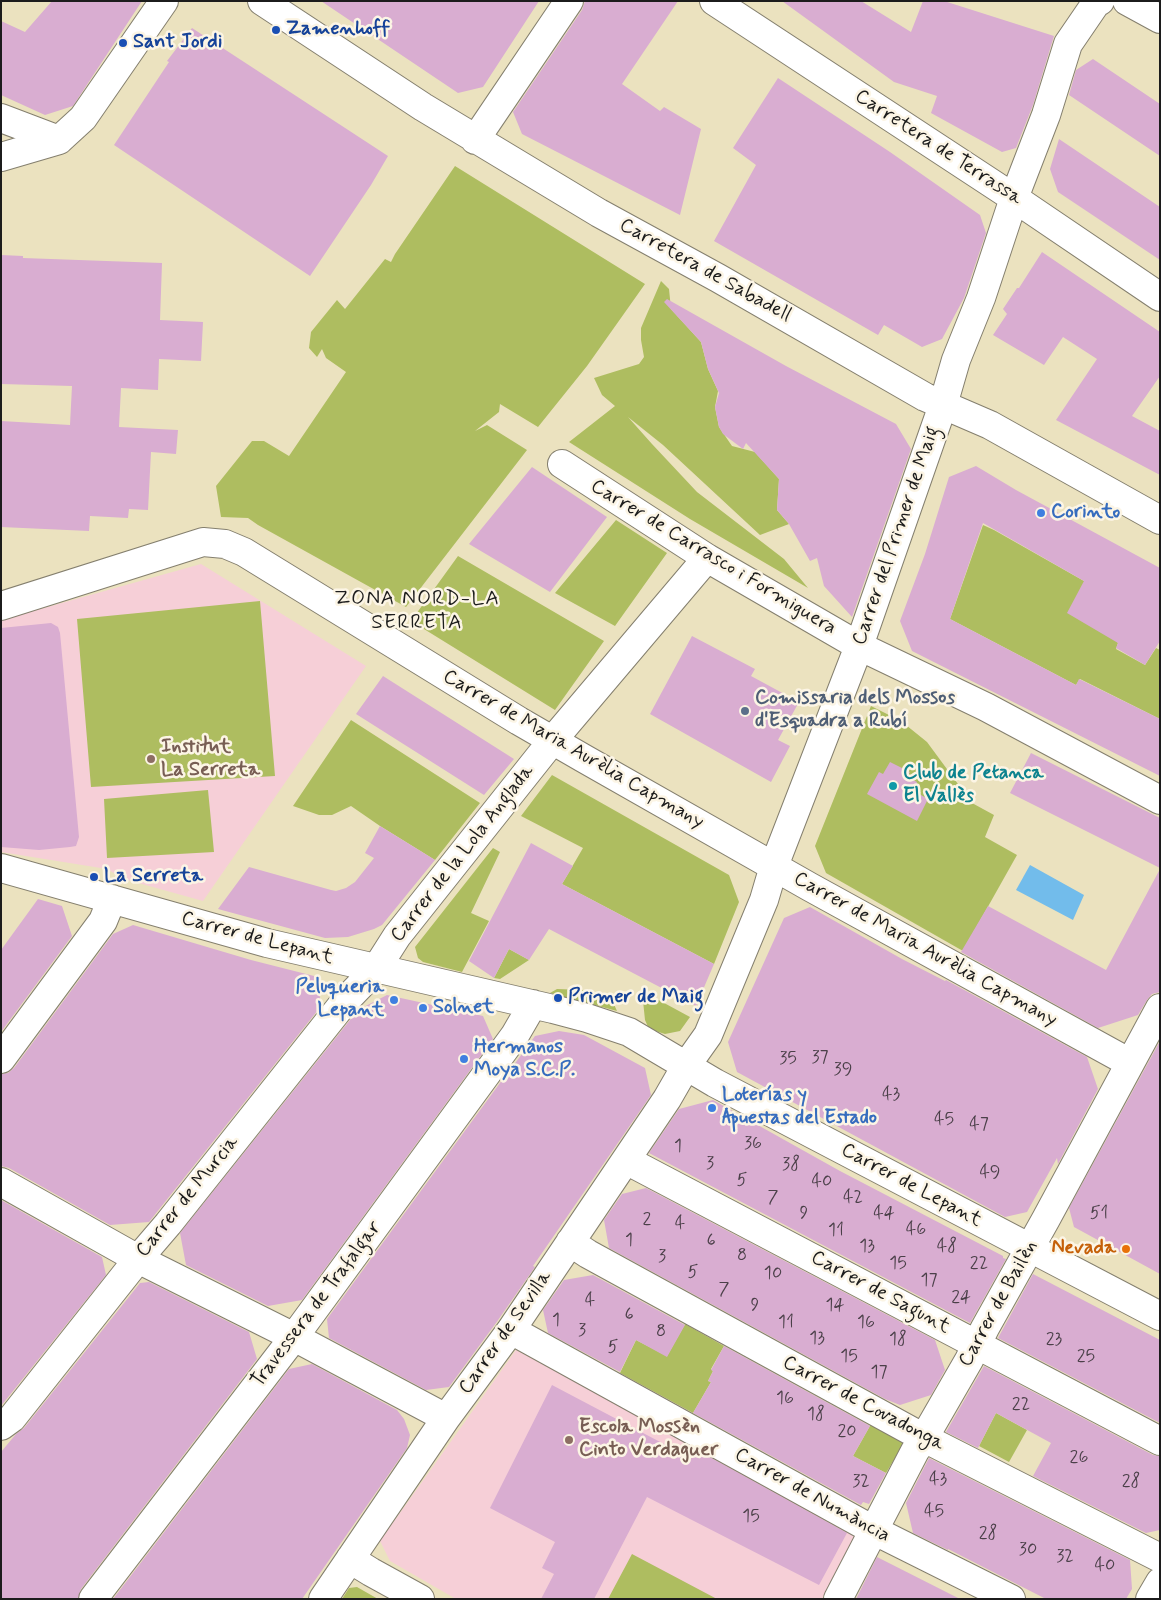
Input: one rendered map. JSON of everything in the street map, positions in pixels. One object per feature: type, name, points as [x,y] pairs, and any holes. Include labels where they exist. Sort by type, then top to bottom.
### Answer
[{"type":"street","points":[[4,137],[59,140],[83,118],[164,1]]},
{"type":"street","name":"Carretera de Sabadell","points":[[262,1],[475,140],[599,213],[718,278],[925,396],[990,426],[1160,520]]},
{"type":"street","points":[[475,140],[569,1]]},
{"type":"street","name":"Carretera de Terrassa","points":[[714,1],[1014,198],[1160,297]]},
{"type":"street","points":[[1127,1],[1160,19]]},
{"type":"street","name":"Carrer del Primer de Maig","points":[[686,1066],[708,1035],[764,900],[774,866],[859,646],[943,405],[956,360],[981,298],[1014,198],[1046,114],[1068,44],[1098,2]]},
{"type":"street","points":[[4,137],[59,140]]},
{"type":"street","name":"Carrer de Carrasco i Formiguera","points":[[562,464],[707,558],[859,646],[986,707],[1160,800]]},
{"type":"street","name":"Carrer de Maria Aurèlia Capmany","points":[[1,606],[203,542],[225,544],[244,552],[552,741],[1130,1063]]},
{"type":"street","name":"Carrer de la Lola Anglada","points":[[376,969],[397,936],[552,741],[707,558]]},
{"type":"street","name":"Carrer de Lepant","points":[[1,868],[267,943],[533,1004],[587,1018],[629,1032],[714,1083],[1160,1316]]},
{"type":"street","points":[[1,1059],[103,921],[112,899]]},
{"type":"street","name":"Carrer de Murcia","points":[[1,1426],[12,1418],[346,1000],[376,969]]},
{"type":"street","name":"Travessera de Trafalgar","points":[[93,1599],[294,1337],[516,1035],[533,1004]]},
{"type":"street","name":"Carrer de Bailèn","points":[[838,1599],[915,1451],[1055,1202],[1160,1008]]},
{"type":"street","name":"Carrer de Sevilla","points":[[323,1599],[446,1418],[511,1330],[667,1099],[686,1066]]},
{"type":"street","name":"Carrer de Sagunt","points":[[626,1160],[1160,1441]]},
{"type":"street","points":[[1,1182],[138,1258],[294,1337],[446,1418]]},
{"type":"street","name":"Carrer de Covadonga","points":[[570,1242],[588,1254],[924,1438],[1160,1558]]},
{"type":"street","name":"Carrer de Numància","points":[[511,1330],[875,1531],[1010,1599]]},
{"type":"street","points":[[350,1559],[420,1599]]},
{"type":"street","points":[[1150,1599],[1160,1582]]},
{"type":"shaded area","name":"Institut La Serreta","points":[[201,564],[366,666],[203,901],[124,879],[107,869],[1,852],[1,620]]},
{"type":"shaded area","name":"Escola Mossèn Cinto Verdaguer","points":[[516,1350],[857,1531],[822,1599],[456,1599],[390,1561],[380,1541]]},
{"type":"green space","points":[[455,166],[645,284],[587,366],[538,427],[500,404],[499,412],[475,431],[487,425],[527,450],[406,607],[248,518],[221,517],[216,486],[252,441],[264,441],[289,456],[346,372],[326,358],[322,349],[317,357],[309,348],[311,332],[337,300],[345,309],[385,259],[391,262]]},
{"type":"green space","points":[[661,281],[669,289],[671,309],[701,342],[708,369],[718,391],[715,407],[719,427],[732,446],[755,452],[779,479],[777,510],[789,524],[760,535],[663,445],[628,417],[697,492],[784,559],[808,588],[690,519],[569,442],[615,406],[602,395],[594,378],[639,364],[644,357],[641,328]]},
{"type":"green space","points":[[616,520],[667,553],[615,626],[555,593]]},
{"type":"green space","points":[[983,525],[1084,581],[1118,643],[1116,649],[1145,665],[1156,648],[1160,650],[1160,719],[1080,679],[1076,685],[950,619]]},
{"type":"green space","points":[[458,556],[604,641],[555,710],[411,621]]},
{"type":"green space","points":[[260,601],[275,776],[91,787],[77,619]]},
{"type":"green space","points":[[871,706],[901,721],[927,742],[972,803],[994,815],[985,837],[1017,855],[963,951],[826,873],[815,846]]},
{"type":"green space","points":[[351,720],[480,803],[435,860],[351,806],[332,815],[319,815],[293,806]]},
{"type":"green space","points":[[552,775],[729,875],[739,902],[714,964],[562,884],[583,848],[521,816]]},
{"type":"green space","points":[[208,790],[214,852],[107,858],[104,799]]},
{"type":"green space","points":[[493,848],[500,852],[471,913],[489,921],[462,972],[423,962],[418,958],[415,947]]},
{"type":"green space","points":[[509,949],[529,960],[500,979],[494,978]]},
{"type":"green space","points":[[557,989],[584,990],[612,1000],[617,1011],[550,993]]},
{"type":"green space","points":[[642,991],[690,1017],[680,1031],[665,1034],[649,1029],[645,1020]]},
{"type":"green space","points":[[685,1324],[724,1346],[711,1369],[713,1371],[708,1381],[711,1382],[693,1413],[620,1373],[636,1340],[667,1356]]},
{"type":"green space","points":[[996,1413],[1027,1430],[1009,1462],[979,1446]]},
{"type":"green space","points":[[871,1424],[905,1441],[886,1473],[853,1456]]},
{"type":"green space","points":[[632,1554],[717,1599],[608,1599]]},
{"type":"green space","points":[[357,1587],[378,1599],[342,1599],[349,1588]]},
{"type":"water","points":[[1030,865],[1084,895],[1073,920],[1016,890]]},
{"type":"building","points":[[52,1],[142,1],[73,106],[45,115],[1,95],[1,21],[25,32]]},
{"type":"building","points":[[321,1],[539,1],[483,87],[458,93]]},
{"type":"building","points":[[585,1],[678,1],[622,84],[660,111],[664,107],[701,129],[680,215],[522,134],[513,112],[582,10]]},
{"type":"building","points":[[782,1],[861,1],[911,32],[923,1],[944,1],[1054,36],[1033,105],[1016,148],[1002,152],[931,113],[937,96],[894,82]]},
{"type":"building","points":[[192,28],[388,156],[371,185],[310,276],[114,145],[169,62],[167,61]]},
{"type":"building","points":[[1093,59],[1160,104],[1160,156],[1069,95],[1076,70]]},
{"type":"building","points":[[778,78],[890,152],[980,215],[986,233],[964,298],[942,339],[922,347],[884,325],[878,335],[714,241],[756,165],[733,148]]},
{"type":"building","points":[[1059,139],[1160,207],[1160,260],[1058,192],[1050,169]]},
{"type":"building","points":[[1042,252],[1160,332],[1160,376],[1132,416],[1160,431],[1160,475],[1056,420],[1097,359],[1063,337],[1044,365],[993,335],[1007,314],[1003,309]]},
{"type":"building","points":[[1,255],[23,256],[23,258],[162,263],[160,320],[203,322],[201,361],[159,359],[158,390],[121,388],[119,427],[178,430],[176,454],[151,452],[148,510],[129,509],[128,518],[90,516],[89,531],[1,527],[1,421],[70,425],[72,386],[1,384]]},
{"type":"building","points":[[667,299],[786,366],[896,424],[911,449],[852,617],[824,586],[817,558],[810,561],[789,524],[777,510],[779,479],[746,443],[743,449],[723,434],[719,427],[715,407],[719,393],[708,369],[701,342],[664,302]]},
{"type":"building","points":[[976,466],[1016,490],[1160,568],[1160,641],[1145,665],[1116,648],[1118,643],[1067,613],[1084,581],[983,523],[950,619],[1076,685],[1079,679],[1160,719],[1160,776],[912,651],[900,621],[925,554],[949,477]]},
{"type":"building","points":[[532,467],[607,517],[550,592],[469,544]]},
{"type":"building","points":[[51,623],[58,627],[60,633],[79,837],[76,846],[70,847],[39,850],[1,847],[1,628]]},
{"type":"building","name":"Comissaria dels Mossos d'Esquadra a Rubí","points":[[692,636],[755,669],[751,676],[799,702],[778,740],[790,746],[771,782],[650,714]]},
{"type":"building","points":[[383,676],[514,759],[484,795],[356,714]]},
{"type":"building","points":[[1031,753],[1160,818],[1160,868],[1010,793]]},
{"type":"building","name":"Club de Petanca El Vallès","points":[[890,762],[910,772],[907,777],[917,782],[914,791],[928,799],[917,821],[867,794],[879,772],[883,774]]},
{"type":"building","points":[[380,826],[435,860],[382,925],[348,937],[325,938],[218,909],[249,867],[331,890],[336,891],[346,888],[355,882],[374,858],[365,853]]},
{"type":"building","points":[[531,843],[573,866],[562,884],[714,964],[696,1006],[549,929],[529,960],[509,949],[494,978],[469,961]]},
{"type":"building","points":[[1160,869],[1160,992],[1152,994],[1138,1015],[1098,1028],[961,952],[988,906],[1106,970]]},
{"type":"building","points":[[38,899],[62,906],[72,936],[1,1032],[1,950]]},
{"type":"building","points":[[810,907],[902,959],[946,980],[1087,1057],[1098,1089],[1058,1164],[1057,1158],[1027,1212],[1005,1217],[737,1072],[728,1042],[784,918]]},
{"type":"building","points":[[133,925],[251,960],[314,976],[322,1005],[149,1222],[110,1225],[9,1168],[1,1166],[1,1074],[8,1073],[14,1068],[113,934]]},
{"type":"building","points":[[387,995],[483,1016],[493,1039],[302,1300],[268,1306],[186,1265],[180,1233],[358,1010]]},
{"type":"building","points":[[559,1031],[584,1035],[645,1068],[651,1095],[533,1266],[535,1267],[449,1387],[426,1390],[329,1338],[327,1319],[508,1072],[535,1036]]},
{"type":"building","points":[[1160,1041],[1160,1274],[1074,1227],[1069,1208]]},
{"type":"building","points":[[713,1100],[840,1171],[1003,1256],[1006,1259],[970,1323],[649,1153],[679,1109]]},
{"type":"building","points":[[646,1188],[935,1340],[945,1370],[931,1395],[900,1405],[885,1399],[609,1248],[604,1220],[622,1194]]},
{"type":"building","points":[[1,1200],[102,1257],[106,1275],[1,1406]]},
{"type":"building","points":[[1033,1274],[1160,1340],[1160,1423],[998,1338]]},
{"type":"building","points":[[593,1275],[685,1325],[667,1357],[636,1340],[620,1372],[548,1333],[543,1310],[564,1280]]},
{"type":"building","points":[[149,1282],[249,1332],[257,1359],[81,1589],[78,1599],[1,1599],[1,1452],[16,1434],[24,1428],[140,1283]]},
{"type":"building","points":[[724,1346],[870,1426],[853,1456],[886,1473],[869,1504],[863,1502],[861,1505],[693,1413],[711,1382],[708,1381],[713,1371],[711,1370]]},
{"type":"building","points":[[312,1364],[397,1410],[404,1419],[410,1435],[407,1448],[302,1599],[113,1599],[289,1369]]},
{"type":"building","points":[[984,1366],[1153,1455],[1160,1456],[1160,1530],[1146,1533],[1033,1476],[1051,1443],[996,1413],[978,1448],[946,1432]]},
{"type":"building","points":[[552,1385],[681,1453],[686,1444],[847,1533],[819,1585],[647,1497],[594,1599],[541,1599],[554,1574],[542,1568],[555,1542],[490,1508]]},
{"type":"building","points":[[929,1458],[1130,1560],[1132,1589],[1126,1599],[1046,1599],[913,1533],[906,1503]]},
{"type":"building","points":[[877,1557],[960,1599],[856,1599]]},
{"type":"place","name":"Zamenhoff","points":[[276,30]]},
{"type":"place","name":"Sant Jordi","points":[[123,43]]},
{"type":"place","name":"Corinto","points":[[1041,513]]},
{"type":"place","name":"Comissaria dels Mossos d'Esquadra a Rubí","points":[[745,711]]},
{"type":"place","name":"Institut La Serreta","points":[[151,759]]},
{"type":"place","name":"Club de Petanca El Vallès","points":[[893,786]]},
{"type":"place","name":"La Serreta","points":[[94,877]]},
{"type":"place","name":"Primer de Maig","points":[[558,998]]},
{"type":"place","name":"Peluqueria Lepant","points":[[394,1000]]},
{"type":"place","name":"Solnet","points":[[423,1008]]},
{"type":"place","name":"Hermanos Moya S.C.P.","points":[[464,1059]]},
{"type":"place","name":"Loterías y Apuestas del Estado","points":[[712,1108]]},
{"type":"place","name":"Nevada","points":[[1126,1249]]},
{"type":"place","name":"Escola Mossèn Cinto Verdaguer","points":[[569,1440]]},
{"type":"district","name":"ZONA NORD-LA SERRETA","points":[[417,612]]}]
